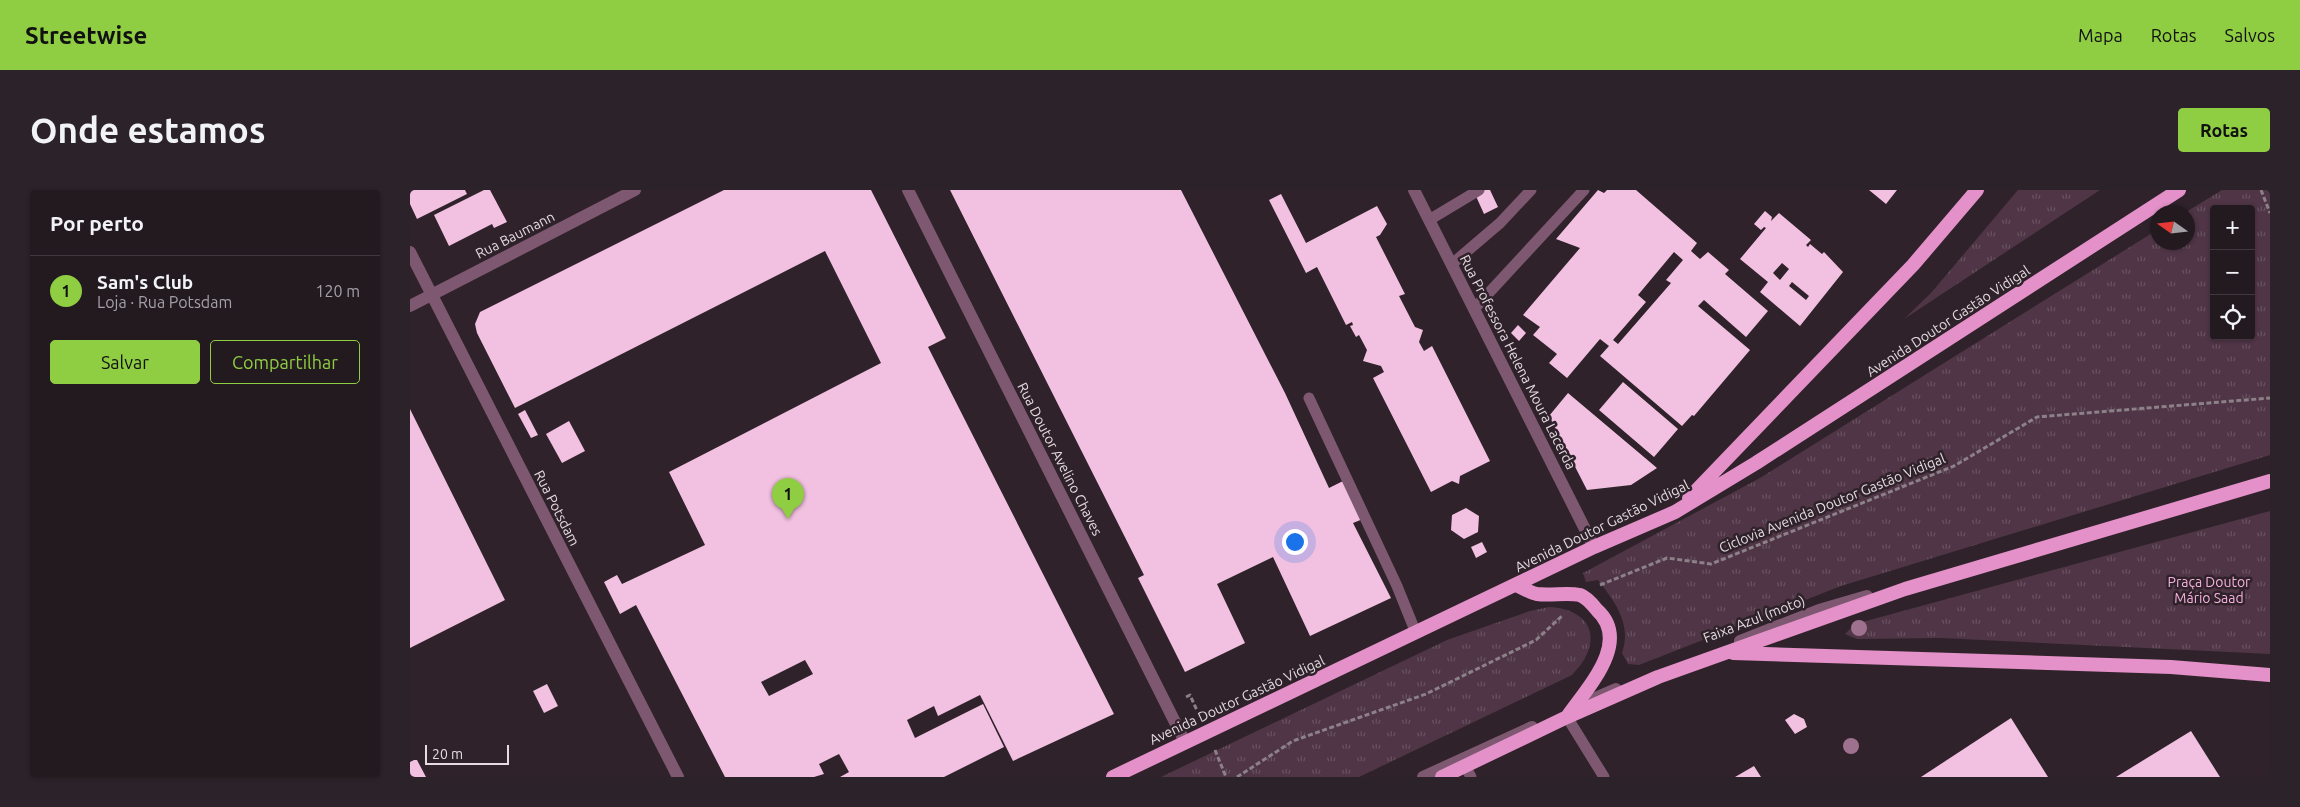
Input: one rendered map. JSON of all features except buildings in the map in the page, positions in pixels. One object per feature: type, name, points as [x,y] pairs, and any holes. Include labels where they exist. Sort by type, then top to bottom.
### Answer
[{"type":"highway","points":[[1675,512],[1913,265],[1977,190]]},
{"type":"highway","name":"Avenida Doutor Gastão Vidigal","points":[[1113,777],[1594,548],[1675,512],[1765,458],[2179,190]]},
{"type":"highway","points":[[1442,777],[1468,772],[1571,712],[1658,677],[1725,653],[1905,589],[2270,482]]},
{"type":"highway","points":[[1516,585],[1536,594],[1562,593],[1582,596],[1606,618],[1611,633],[1611,648],[1604,663],[1571,712]]},
{"type":"highway","points":[[1725,653],[2171,667],[2270,675]]},
{"type":"street","name":"Rua Baumann","points":[[410,306],[635,190]]},
{"type":"street","name":"Rua Doutor Avelino Chaves","points":[[908,190],[1185,742]]},
{"type":"street","name":"Rua Professora Helena Moura Lacerda","points":[[1414,190],[1594,548]]},
{"type":"street","name":"Rua Potsdam","points":[[410,252],[678,777]]},
{"type":"street","name":"Faixa Azul (moto)","points":[[1423,777],[1571,712],[1819,610],[2099,528],[2111,529]]},
{"type":"lane","points":[[1429,220],[1479,190]]},
{"type":"lane","points":[[1452,264],[1500,223],[1531,190]]},
{"type":"lane","points":[[1474,309],[1584,190]]},
{"type":"lane","points":[[1309,398],[1397,586],[1416,633]]},
{"type":"lane","points":[[1571,712],[1604,777]]},
{"type":"path","points":[[2261,190],[2270,214]]},
{"type":"path","name":"Ciclovia Avenida Doutor Gastão Vidigal","points":[[1237,777],[1293,741],[1426,694],[1536,640],[1582,596],[1597,586],[1667,558],[1711,564],[1954,466],[2037,417],[2270,398]]},
{"type":"green space","points":[[2018,190],[2100,190],[1904,319],[1931,293]]},
{"type":"green space","points":[[2222,190],[2270,190],[2270,455],[1841,586],[1639,665],[1628,664],[1622,653],[1625,632],[1616,605],[1598,580],[1586,582],[1583,573],[1760,478],[2150,234],[2150,250],[2195,250],[2195,206]]},
{"type":"green space","name":"Praça Doutor Mário Saad","points":[[2270,511],[2270,654],[1941,638],[1857,639],[1845,634],[1855,624]]},
{"type":"green space","points":[[1549,607],[1559,608],[1577,615],[1584,620],[1588,627],[1590,645],[1585,659],[1572,675],[1359,777],[1161,777],[1447,640],[1530,611]]},
{"type":"place","name":"Sam's Club","points":[[788,519]]}]
